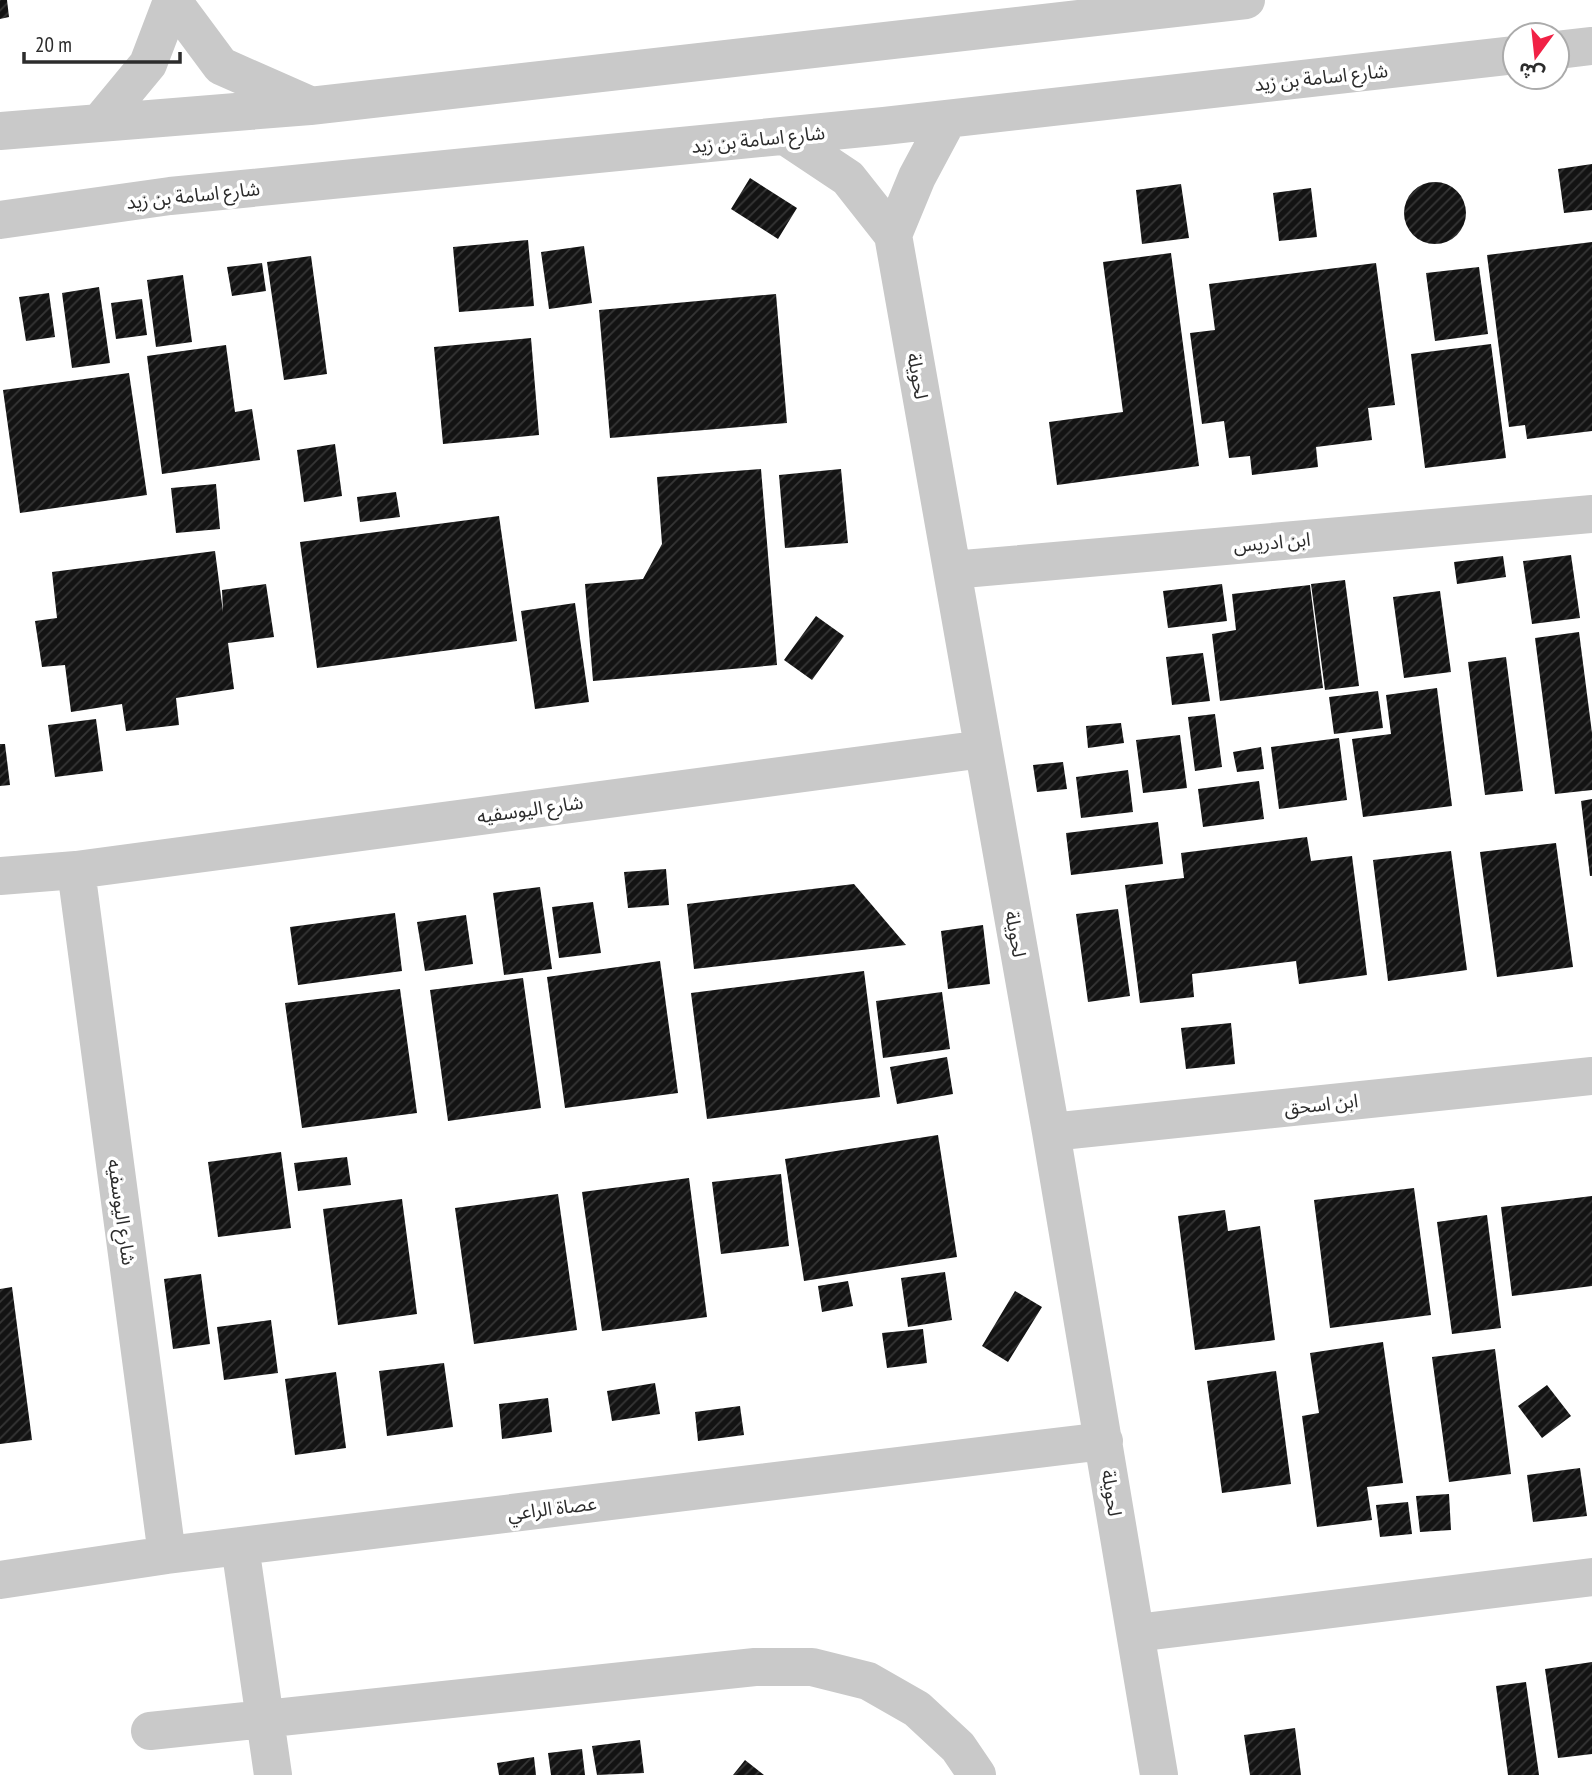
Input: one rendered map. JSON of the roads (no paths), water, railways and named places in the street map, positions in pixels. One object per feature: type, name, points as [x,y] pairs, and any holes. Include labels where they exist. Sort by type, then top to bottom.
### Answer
[{"type":"street","points":[[172,0],[221,66],[310,106]]},
{"type":"street","points":[[100,122],[148,64],[172,0]]},
{"type":"street","points":[[0,131],[310,106],[1246,0]]},
{"type":"street","points":[[1571,48],[1592,46]]},
{"type":"street","name":"شارع اسامة بن زيد","points":[[0,220],[170,196],[948,119],[1501,57]]},
{"type":"street","points":[[893,235],[917,177],[948,119]]},
{"type":"street","name":"لحويلة","points":[[785,136],[848,178],[893,235],[1051,1132],[1159,1775]]},
{"type":"street","name":"ابن ادريس","points":[[952,570],[1592,513]]},
{"type":"street","name":"شارع اليوسفيه","points":[[0,876],[76,870],[983,749]]},
{"type":"street","name":"شارع اليوسفيه","points":[[76,870],[167,1555]]},
{"type":"street","name":"ابن اسحق","points":[[1051,1132],[1592,1076]]},
{"type":"street","name":"عصاة الراعي","points":[[0,1580],[167,1555],[1104,1441]]},
{"type":"street","points":[[240,1546],[273,1775]]},
{"type":"street","points":[[1136,1633],[1592,1577]]},
{"type":"street","points":[[150,1731],[755,1667],[812,1667],[867,1681],[917,1709],[958,1746],[977,1775]]}]
